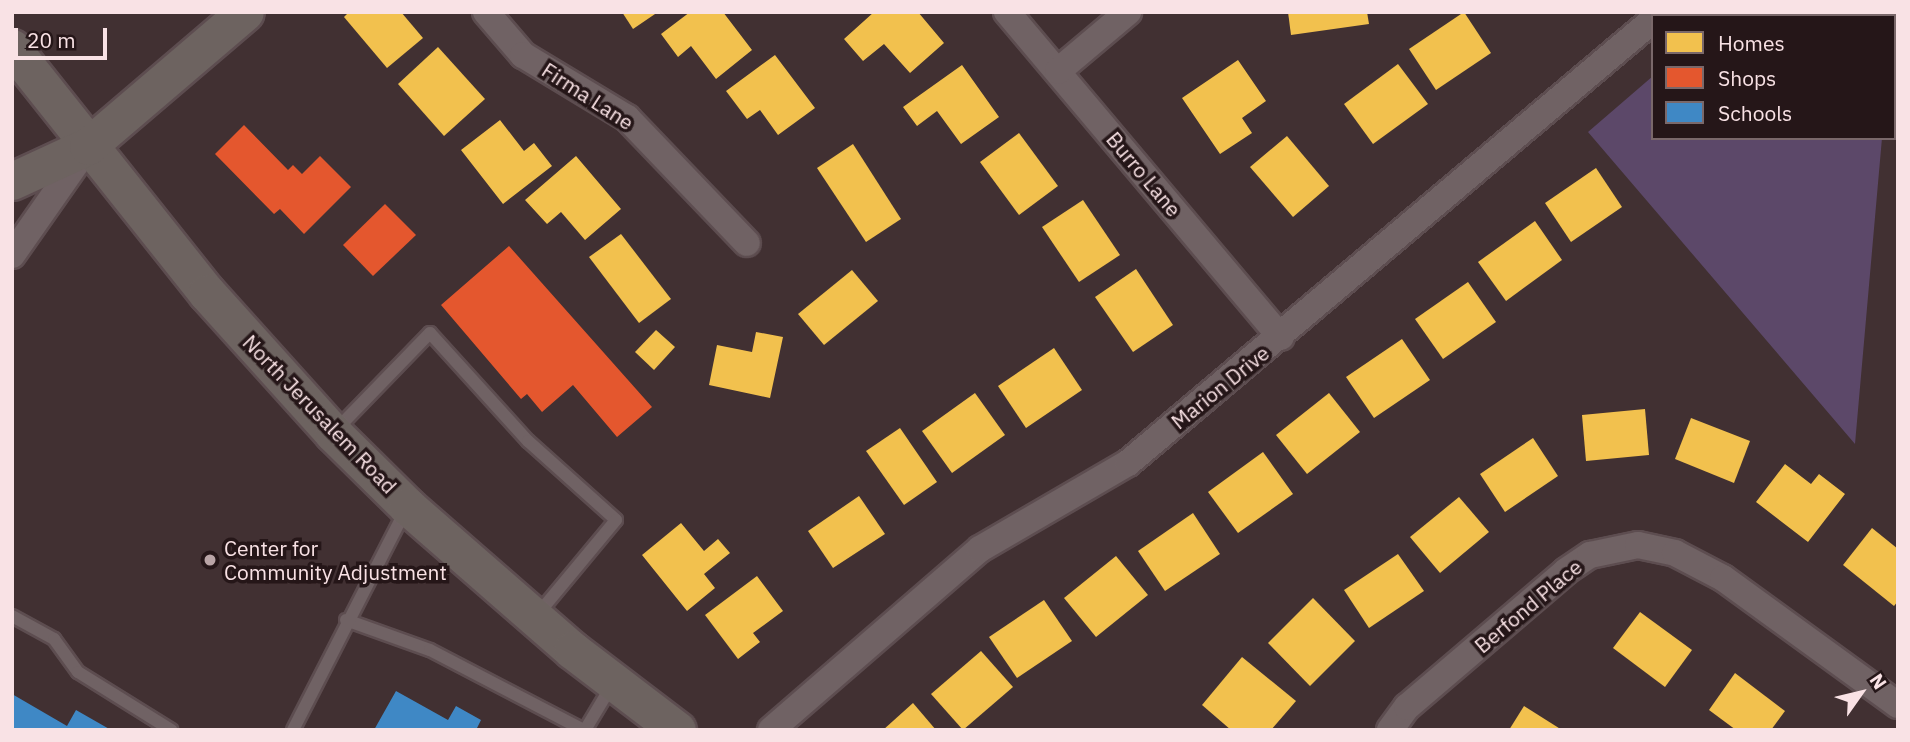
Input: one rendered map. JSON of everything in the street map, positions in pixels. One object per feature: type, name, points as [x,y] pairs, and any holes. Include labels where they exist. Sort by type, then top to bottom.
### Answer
[{"type":"main road","points":[[12,181],[88,146],[245,12]]},
{"type":"main road","name":"North Jerusalem Road","points":[[12,48],[206,293],[333,433],[407,506],[535,618],[613,683],[677,730]]},
{"type":"street","name":"Firma Lane","points":[[486,12],[523,55],[627,118],[747,243]]},
{"type":"street","name":"Burro Lane","points":[[1007,12],[1281,337]]},
{"type":"street","points":[[1058,71],[1128,12]]},
{"type":"street","name":"Marion Drive","points":[[771,730],[980,549],[1128,463],[1281,337],[1651,22]]},
{"type":"street","points":[[12,255],[88,146]]},
{"type":"street","name":"Berfond Place","points":[[1390,730],[1407,708],[1566,571],[1612,547],[1638,545],[1675,553],[1723,578],[1898,705]]},
{"type":"lane","points":[[333,433],[430,333],[528,441],[616,520],[535,618]]},
{"type":"lane","points":[[293,730],[346,620],[407,506]]},
{"type":"lane","points":[[12,616],[54,639],[78,672],[171,730]]},
{"type":"lane","points":[[346,620],[430,650],[584,730],[613,683]]},
{"type":"shaded area","points":[[1843,12],[1844,14],[1725,14]]},
{"type":"shaded area","points":[[1651,78],[1651,140],[1882,140],[1855,444],[1588,132]]},
{"type":"building: Homes","points":[[349,12],[401,12],[423,38],[387,68],[344,17]]},
{"type":"building: Homes","points":[[622,12],[658,12],[633,29]]},
{"type":"building: Homes","points":[[690,12],[723,12],[752,50],[716,79],[691,46],[678,57],[661,34]]},
{"type":"building: Homes","points":[[874,12],[918,12],[944,43],[910,73],[884,44],[863,61],[844,39]]},
{"type":"building: Homes","points":[[1288,12],[1367,12],[1369,24],[1291,35]]},
{"type":"building: Homes","points":[[1464,12],[1491,53],[1436,90],[1409,49]]},
{"type":"building: Homes","points":[[438,47],[485,99],[444,136],[398,84]]},
{"type":"building: Homes","points":[[775,55],[815,108],[778,135],[760,110],[747,119],[726,91]]},
{"type":"building: Homes","points":[[1238,60],[1266,101],[1242,118],[1252,133],[1220,154],[1182,98]]},
{"type":"building: Homes","points":[[1398,64],[1428,104],[1373,144],[1344,104]]},
{"type":"building: Homes","points":[[962,65],[999,117],[961,144],[937,111],[917,126],[903,107]]},
{"type":"building: Homes","points":[[500,120],[524,151],[534,143],[552,166],[503,204],[461,150]]},
{"type":"building: Homes","points":[[1019,133],[1058,186],[1019,215],[980,162]]},
{"type":"building: Homes","points":[[1287,136],[1329,186],[1293,217],[1250,167]]},
{"type":"building: Homes","points":[[853,144],[901,219],[866,242],[817,168]]},
{"type":"building: Homes","points":[[576,156],[621,209],[585,240],[561,212],[547,224],[525,200]]},
{"type":"building: Homes","points":[[1596,168],[1622,207],[1571,242],[1545,203]]},
{"type":"building: Homes","points":[[1083,200],[1120,255],[1079,282],[1042,227]]},
{"type":"building: Homes","points":[[1535,221],[1562,260],[1506,301],[1478,262]]},
{"type":"building: Homes","points":[[621,234],[671,299],[639,323],[589,257]]},
{"type":"building: Homes","points":[[1136,269],[1173,325],[1133,352],[1095,297]]},
{"type":"building: Homes","points":[[852,270],[878,301],[824,345],[798,314]]},
{"type":"building: Homes","points":[[1468,282],[1496,322],[1443,359],[1415,319]]},
{"type":"building: Homes","points":[[656,330],[675,347],[654,370],[635,352]]},
{"type":"building: Homes","points":[[756,332],[783,337],[770,398],[709,385],[717,345],[752,352]]},
{"type":"building: Homes","points":[[1402,339],[1430,380],[1374,418],[1346,377]]},
{"type":"building: Homes","points":[[1054,348],[1082,390],[1026,428],[998,386]]},
{"type":"building: Homes","points":[[975,393],[1005,435],[952,473],[922,431]]},
{"type":"building: Homes","points":[[1329,393],[1360,432],[1307,474],[1276,435]]},
{"type":"building: Homes","points":[[1645,409],[1649,455],[1586,461],[1582,415]]},
{"type":"building: Homes","points":[[1691,418],[1750,441],[1734,483],[1675,459]]},
{"type":"building: Homes","points":[[900,428],[937,482],[904,505],[866,451]]},
{"type":"building: Homes","points":[[1533,438],[1558,476],[1505,512],[1480,474]]},
{"type":"building: Homes","points":[[1263,452],[1293,494],[1238,533],[1208,492]]},
{"type":"building: Homes","points":[[1785,464],[1811,484],[1819,474],[1845,494],[1808,542],[1756,502]]},
{"type":"building: Homes","points":[[859,496],[885,534],[833,568],[808,531]]},
{"type":"building: Homes","points":[[1459,497],[1489,532],[1440,573],[1410,537]]},
{"type":"building: Homes","points":[[1193,513],[1220,554],[1165,591],[1138,551]]},
{"type":"building: Homes","points":[[681,523],[704,551],[718,539],[730,553],[704,574],[715,588],[687,611],[642,555]]},
{"type":"building: Homes","points":[[1872,528],[1898,549],[1898,601],[1894,606],[1843,565]]},
{"type":"building: Homes","points":[[1398,554],[1424,591],[1369,628],[1344,590]]},
{"type":"building: Homes","points":[[1116,556],[1148,595],[1096,637],[1064,598]]},
{"type":"building: Homes","points":[[757,576],[783,611],[753,633],[760,642],[738,659],[705,615]]},
{"type":"building: Homes","points":[[1313,598],[1355,641],[1310,686],[1268,643]]},
{"type":"building: Homes","points":[[1044,600],[1072,641],[1017,678],[989,637]]},
{"type":"building: Homes","points":[[1640,612],[1692,650],[1665,687],[1613,648]]},
{"type":"building: Homes","points":[[981,651],[1013,687],[963,730],[931,694]]},
{"type":"building: Homes","points":[[1242,657],[1296,701],[1271,730],[1231,730],[1202,705]]},
{"type":"building: Homes","points":[[1735,673],[1785,711],[1771,730],[1736,730],[1709,710]]},
{"type":"building: Homes","points":[[913,703],[936,730],[883,730]]},
{"type":"building: Homes","points":[[1524,706],[1562,730],[1509,730]]},
{"type":"building: Shops","points":[[244,125],[288,170],[293,165],[302,174],[320,156],[351,187],[304,234],[280,209],[274,214],[215,154]]},
{"type":"building: Shops","points":[[385,204],[416,235],[373,276],[343,245]]},
{"type":"building: Shops","points":[[509,246],[652,407],[617,437],[573,385],[542,412],[527,394],[521,399],[441,305]]},
{"type":"building: Schools","points":[[396,691],[448,720],[456,706],[481,720],[476,730],[374,730]]},
{"type":"building: Schools","points":[[12,694],[67,726],[76,710],[111,730],[12,730]]},
{"type":"place","name":"Center for Community Adjustment","points":[[210,560]]}]
